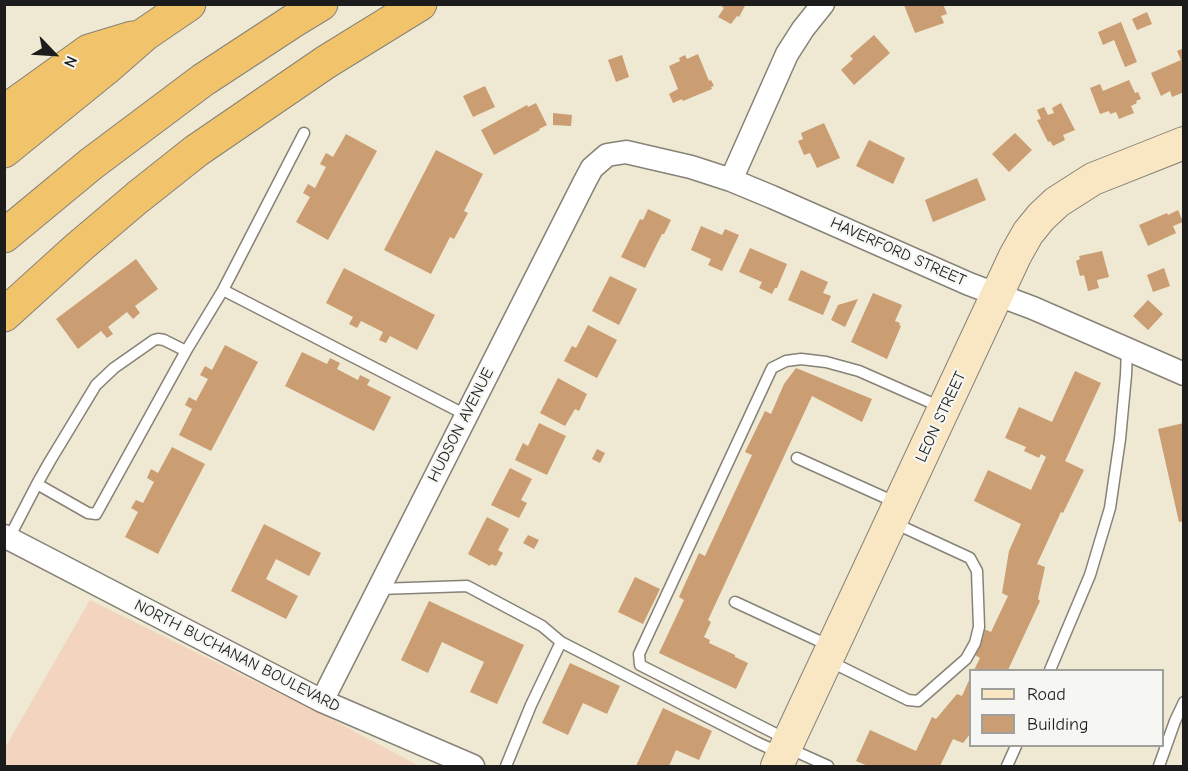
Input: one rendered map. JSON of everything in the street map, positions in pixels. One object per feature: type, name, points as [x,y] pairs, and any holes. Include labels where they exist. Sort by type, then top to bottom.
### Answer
[{"type":"highway","points":[[4,151],[145,34],[189,4]]},
{"type":"highway","points":[[4,236],[91,164],[203,80],[321,4]]},
{"type":"highway","points":[[4,315],[79,247],[196,151],[327,62],[420,4]]},
{"type":"highway","points":[[4,112],[89,51],[145,34]]},
{"type":"street","points":[[731,180],[787,54],[823,4]]},
{"type":"street","name":"LEON STREET","points":[[784,752],[1015,256],[1028,233],[1057,202],[1094,179],[1184,143]]},
{"type":"street","name":"HAVERFORD STREET","points":[[607,155],[626,152],[691,167],[731,180],[969,284],[1033,308],[1184,374]]},
{"type":"street","name":"HUDSON AVENUE","points":[[322,701],[585,181],[592,168],[607,155]]},
{"type":"street","name":"NORTH BUCHANAN BOULEVARD","points":[[7,537],[322,701],[473,766]]},
{"type":"lane","points":[[38,484],[88,513],[96,514],[186,351],[223,290],[304,133]]},
{"type":"lane","points":[[223,290],[466,415]]},
{"type":"lane","points":[[7,537],[96,385],[114,368],[154,340],[164,340],[186,351]]},
{"type":"lane","points":[[1050,669],[1090,576],[1110,508],[1120,439],[1127,349]]},
{"type":"lane","points":[[784,752],[640,665],[639,654],[772,368],[786,361],[801,359],[826,362],[859,371],[945,409]]},
{"type":"lane","points":[[735,602],[908,700],[918,700],[966,659],[975,643],[979,627],[977,571],[970,558],[896,513],[797,458]]},
{"type":"lane","points":[[379,589],[467,586],[542,626],[561,642],[756,742],[828,766]]},
{"type":"lane","points":[[506,766],[531,705],[561,642]]},
{"type":"lane","points":[[1159,766],[1174,721],[1184,702]]},
{"type":"lane","points":[[1007,766],[1016,747]]},
{"type":"shaded area","points":[[90,600],[333,720],[419,766],[5,766],[5,748]]},
{"type":"building","points":[[719,4],[746,4],[739,17],[737,16],[731,24],[718,17],[724,8]]},
{"type":"building","points":[[905,4],[943,4],[947,14],[941,16],[944,23],[915,33]]},
{"type":"building","points":[[1147,12],[1152,24],[1137,30],[1132,19]]},
{"type":"building","points":[[1121,22],[1137,62],[1125,67],[1114,40],[1103,45],[1098,32]]},
{"type":"building","points":[[874,35],[890,53],[854,85],[841,70],[853,59],[850,56]]},
{"type":"building","points":[[1184,48],[1184,92],[1172,97],[1170,91],[1161,96],[1151,73],[1181,60],[1177,51]]},
{"type":"building","points":[[698,54],[709,81],[711,80],[714,86],[711,87],[712,89],[673,103],[669,94],[678,89],[669,66],[680,61],[679,58],[685,55],[687,59]]},
{"type":"building","points":[[622,55],[629,77],[616,82],[608,60]]},
{"type":"building","points":[[1129,80],[1135,93],[1138,92],[1141,99],[1131,106],[1134,113],[1119,119],[1116,112],[1110,114],[1109,111],[1100,114],[1090,88],[1100,84],[1103,91]]},
{"type":"building","points":[[485,86],[495,107],[473,117],[463,96]]},
{"type":"building","points":[[536,103],[547,125],[494,155],[481,130],[527,105],[528,107]]},
{"type":"building","points":[[1061,103],[1075,130],[1063,135],[1065,140],[1053,146],[1050,141],[1048,142],[1037,120],[1041,119],[1037,110],[1044,107],[1048,115],[1054,113],[1052,108]]},
{"type":"building","points":[[553,113],[572,115],[571,126],[553,125]]},
{"type":"building","points":[[824,123],[840,158],[817,168],[810,153],[804,155],[798,141],[803,139],[801,133]]},
{"type":"building","points":[[1015,133],[1032,150],[1009,172],[992,154]]},
{"type":"building","points":[[346,134],[377,151],[328,240],[296,222],[310,197],[303,193],[308,184],[315,188],[326,167],[320,164],[326,153],[333,157]]},
{"type":"building","points":[[869,140],[905,158],[893,184],[856,166]]},
{"type":"building","points":[[436,150],[483,174],[464,211],[468,213],[454,239],[450,237],[431,274],[384,250]]},
{"type":"building","points":[[977,178],[986,200],[933,222],[925,200]]},
{"type":"building","points":[[648,209],[671,220],[645,268],[621,257],[640,219],[643,220]]},
{"type":"building","points":[[1178,210],[1183,222],[1173,226],[1176,233],[1148,246],[1139,225]]},
{"type":"building","points":[[701,226],[722,235],[725,229],[739,235],[722,271],[708,265],[711,259],[691,250]]},
{"type":"building","points":[[750,248],[787,264],[772,294],[759,288],[762,282],[739,272]]},
{"type":"building","points":[[1102,251],[1109,277],[1097,280],[1099,288],[1088,291],[1084,275],[1080,276],[1076,261],[1080,259],[1079,256]]},
{"type":"building","points":[[136,259],[158,289],[135,306],[140,313],[133,319],[127,312],[108,327],[113,334],[107,338],[101,331],[78,349],[56,319]]},
{"type":"building","points":[[344,268],[435,315],[417,350],[390,336],[386,343],[379,340],[383,332],[361,321],[357,328],[349,324],[353,317],[326,303]]},
{"type":"building","points":[[1164,268],[1170,286],[1153,292],[1147,275]]},
{"type":"building","points":[[801,270],[828,282],[823,293],[831,296],[823,315],[788,300]]},
{"type":"building","points":[[610,276],[637,289],[619,325],[592,311]]},
{"type":"building","points":[[873,293],[902,305],[895,321],[901,326],[887,359],[851,342]]},
{"type":"building","points":[[858,299],[845,327],[831,320],[838,305]]},
{"type":"building","points":[[1148,300],[1163,314],[1148,330],[1133,316]]},
{"type":"building","points":[[588,325],[617,340],[597,378],[564,361],[572,346],[576,348]]},
{"type":"building","points":[[225,345],[258,362],[211,451],[179,435],[192,409],[185,405],[189,397],[196,401],[208,379],[200,375],[205,366],[212,370]]},
{"type":"building","points":[[302,352],[327,364],[330,358],[340,363],[337,369],[358,380],[360,375],[370,380],[367,385],[391,397],[374,431],[285,386]]},
{"type":"building","points":[[796,368],[872,399],[862,422],[812,396],[708,620],[711,622],[704,637],[710,640],[709,643],[748,663],[736,689],[659,653],[684,600],[679,597],[699,553],[705,556],[752,455],[745,452],[765,411],[771,414],[784,384]]},
{"type":"building","points":[[1075,371],[1101,383],[1065,461],[1084,470],[1037,564],[1045,567],[1038,599],[1040,601],[1008,669],[974,669],[980,658],[973,654],[984,629],[991,632],[1008,596],[1002,593],[1009,551],[1021,524],[974,501],[988,470],[1031,490],[1046,457],[1041,454],[1039,458],[1024,451],[1026,447],[1005,438],[1019,407],[1052,422]]},
{"type":"building","points":[[558,378],[587,394],[579,411],[575,409],[565,426],[540,413]]},
{"type":"building","points":[[539,423],[566,436],[547,475],[515,460],[523,443],[528,446]]},
{"type":"building","points":[[1184,423],[1184,521],[1179,522],[1158,429]]},
{"type":"building","points":[[172,447],[205,464],[158,554],[125,537],[138,512],[131,508],[136,500],[143,503],[154,482],[147,478],[151,469],[158,473]]},
{"type":"building","points":[[597,449],[605,453],[600,463],[592,459]]},
{"type":"building","points":[[510,468],[532,479],[521,500],[527,503],[519,518],[491,505]]},
{"type":"building","points":[[487,517],[509,529],[498,550],[503,553],[496,566],[491,564],[490,566],[468,554]]},
{"type":"building","points":[[264,524],[321,553],[309,576],[276,559],[266,579],[298,596],[286,619],[231,591]]},
{"type":"building","points":[[528,535],[539,540],[534,549],[523,543]]},
{"type":"building","points":[[635,577],[660,589],[643,624],[618,612]]},
{"type":"building","points":[[429,601],[524,645],[497,704],[470,692],[484,662],[442,642],[428,673],[401,660]]},
{"type":"building","points":[[570,663],[620,686],[607,714],[583,703],[568,735],[542,723]]},
{"type":"building","points":[[969,680],[969,735],[963,743],[953,739],[940,766],[868,766],[856,761],[870,730],[916,751],[932,717],[936,719],[957,694],[962,696]]},
{"type":"building","points":[[663,708],[712,731],[699,760],[676,750],[669,766],[636,766]]}]
